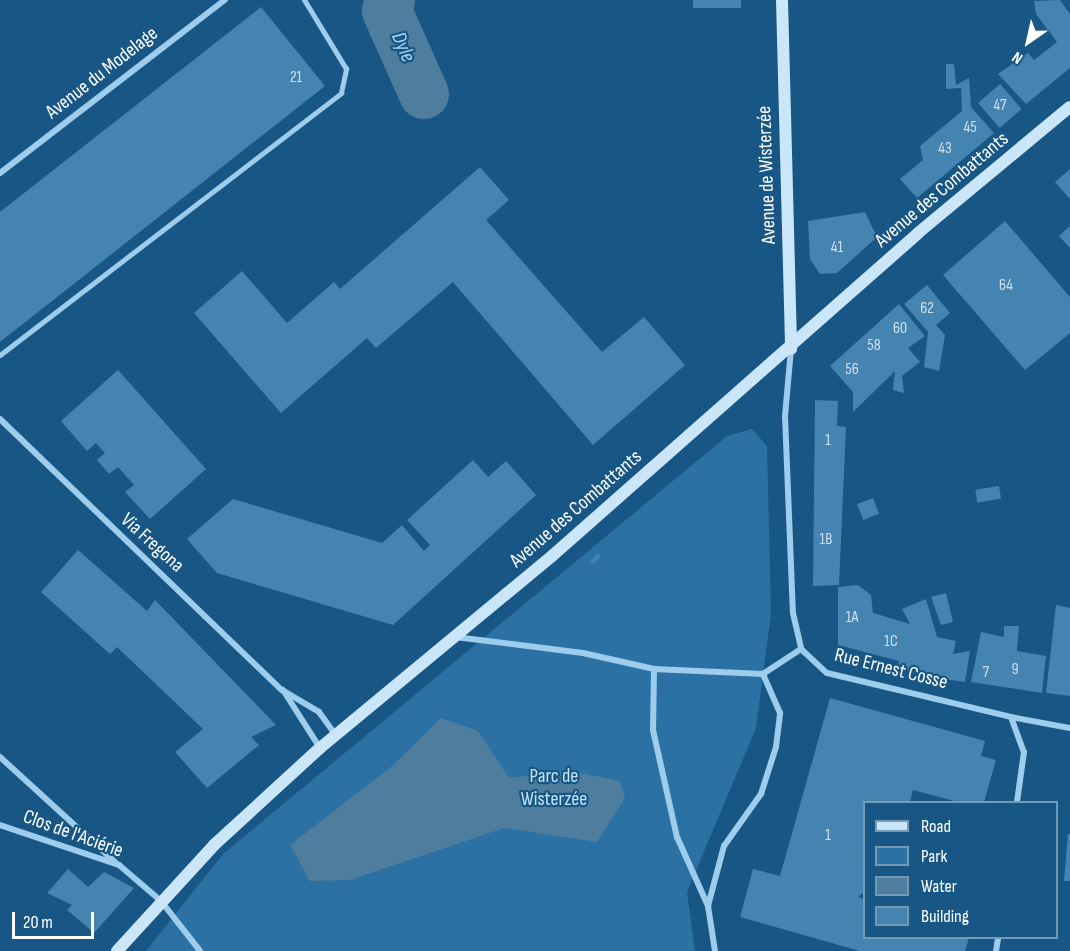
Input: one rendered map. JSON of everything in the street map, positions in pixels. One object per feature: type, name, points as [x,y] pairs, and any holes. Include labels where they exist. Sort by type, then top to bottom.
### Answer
[{"type":"main road","name":"Avenue de Wisterzée","points":[[782,0],[792,349]]},
{"type":"main road","name":"Avenue des Combattants","points":[[117,951],[161,901],[320,748],[792,349],[918,233],[1070,107]]},
{"type":"street","name":"Avenue du Modelage","points":[[0,173],[225,0]]},
{"type":"street","points":[[454,637],[583,653],[654,669],[763,674],[801,649],[793,613],[785,417],[792,349]]},
{"type":"street","name":"Via Fregona","points":[[0,419],[282,690],[320,748]]},
{"type":"street","name":"Rue Ernest Cosse","points":[[801,649],[827,674],[1070,729]]},
{"type":"street","points":[[654,669],[653,730],[678,837],[708,906],[714,951]]},
{"type":"street","points":[[708,906],[724,846],[761,794],[776,747],[780,712],[763,674]]},
{"type":"street","name":"Via Fregona","points":[[282,690],[319,712],[336,735]]},
{"type":"street","points":[[1011,717],[1024,752],[1017,801]]},
{"type":"street","points":[[0,757],[119,865]]},
{"type":"street","name":"Clos de l'Aciérie","points":[[0,825],[119,865],[161,901],[200,951]]},
{"type":"lane","points":[[0,355],[341,93],[346,69],[304,0]]},
{"type":"green space","name":"Parc de Wisterzée","points":[[752,429],[767,446],[771,614],[756,728],[687,892],[695,951],[146,951],[223,854],[727,436]]},
{"type":"water","points":[[441,718],[478,731],[509,778],[571,771],[620,781],[625,798],[597,842],[504,828],[350,880],[310,881],[290,845],[391,767]]},
{"type":"building","points":[[693,0],[741,0],[741,8],[693,8]]},
{"type":"building","points":[[1060,0],[1070,14],[1070,68],[1026,104],[998,74],[1028,53],[1034,60],[1057,42],[1036,14],[1034,1]]},
{"type":"building","points":[[261,7],[325,86],[0,342],[0,212]]},
{"type":"building","points":[[946,64],[954,64],[956,85],[969,78],[971,107],[994,133],[917,198],[900,179],[923,160],[920,146],[962,111],[961,88],[946,89]]},
{"type":"building","points":[[1000,84],[1022,109],[1000,128],[978,103]]},
{"type":"building","points":[[480,167],[509,200],[486,220],[602,352],[644,317],[685,365],[593,445],[453,282],[376,348],[367,338],[281,413],[194,313],[242,271],[287,323],[334,282],[340,289]]},
{"type":"building","points":[[1070,169],[1070,199],[1055,182]]},
{"type":"building","points":[[865,212],[877,237],[837,273],[820,274],[810,259],[808,221]]},
{"type":"building","points":[[1005,221],[1070,297],[1070,333],[1025,370],[943,275]]},
{"type":"building","points":[[1070,226],[1070,248],[1059,236]]},
{"type":"building","points":[[927,285],[950,313],[936,325],[945,335],[939,371],[924,367],[928,332],[904,304]]},
{"type":"building","points":[[899,304],[925,336],[908,348],[920,362],[902,376],[904,393],[893,390],[895,371],[853,412],[853,392],[830,366]]},
{"type":"building","points":[[118,370],[206,469],[150,519],[125,492],[134,485],[118,467],[109,474],[97,460],[105,453],[96,443],[87,451],[61,421]]},
{"type":"building","points":[[815,400],[838,401],[837,426],[846,427],[839,585],[813,586]]},
{"type":"building","points":[[473,460],[488,477],[506,461],[536,495],[393,625],[217,573],[187,539],[233,499],[382,543],[402,525],[424,551],[430,545],[407,520]]},
{"type":"building","points":[[999,486],[1001,499],[977,503],[975,490]]},
{"type":"building","points":[[873,498],[879,514],[863,520],[857,504]]},
{"type":"building","points":[[78,550],[147,611],[155,600],[276,725],[251,737],[259,745],[207,788],[175,752],[203,729],[117,647],[110,654],[41,592]]},
{"type":"building","points":[[598,553],[601,557],[593,564],[590,561]]},
{"type":"building","points":[[858,585],[871,595],[873,613],[910,624],[902,609],[926,599],[937,637],[956,641],[953,654],[970,651],[965,682],[921,676],[898,666],[899,661],[838,645],[838,587]]},
{"type":"building","points":[[946,593],[953,622],[941,625],[931,597]]},
{"type":"building","points":[[1056,605],[1070,608],[1070,696],[1046,693]]},
{"type":"building","points":[[1004,626],[1019,626],[1017,651],[1046,656],[1042,693],[971,682],[981,632],[1004,637]]},
{"type":"building","points":[[830,698],[985,741],[981,756],[996,760],[984,801],[954,801],[913,790],[910,801],[863,801],[863,893],[858,897],[863,899],[863,939],[969,939],[965,951],[860,951],[740,917],[753,869],[780,876]]},
{"type":"building","points":[[1068,834],[1070,834],[1070,881],[1064,881]]},
{"type":"building","points":[[68,869],[88,887],[104,872],[134,888],[94,933],[67,910],[72,905],[47,893]]},
{"type":"waterway","name":"Dyle","points":[[390,0],[387,11],[424,94]]}]
